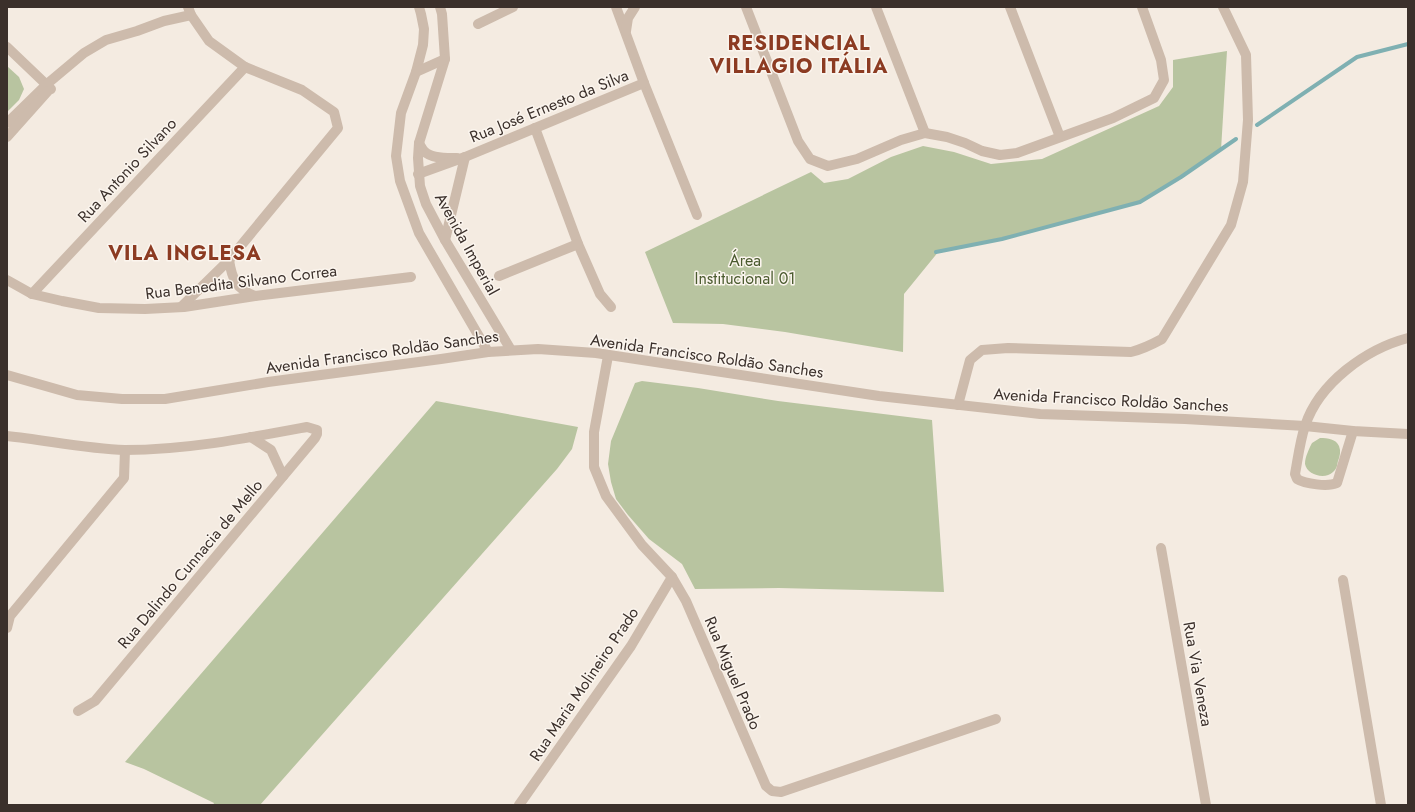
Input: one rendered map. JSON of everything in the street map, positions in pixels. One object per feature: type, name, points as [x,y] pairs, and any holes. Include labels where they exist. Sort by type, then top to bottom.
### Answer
[{"type":"street","name":"Avenida Imperial","points":[[419,7],[422,14],[424,29],[423,45],[416,72],[401,113],[396,156],[400,181],[420,233],[488,352]]},
{"type":"street","name":"Avenida Imperial","points":[[440,7],[442,14],[445,59],[418,143],[418,174],[420,186],[426,204],[445,240],[511,350]]},
{"type":"street","points":[[478,24],[513,7]]},
{"type":"street","points":[[616,7],[644,83],[697,215]]},
{"type":"street","points":[[626,33],[628,18],[636,7]]},
{"type":"street","points":[[746,7],[798,140],[810,160],[828,166],[857,159],[901,140],[925,132],[966,143],[982,151],[1000,155],[1017,153],[1113,118],[1154,98],[1164,80],[1161,60],[1142,7]]},
{"type":"street","points":[[876,7],[925,132]]},
{"type":"street","points":[[1010,7],[1060,137]]},
{"type":"street","points":[[958,405],[970,360],[982,350],[1008,348],[1131,352],[1144,349],[1162,339],[1231,225],[1243,182],[1248,120],[1246,55],[1223,7]]},
{"type":"street","points":[[7,137],[59,75],[84,53],[106,40],[137,31],[190,11],[209,41],[245,67],[302,90],[334,112],[338,128],[229,260],[181,307]]},
{"type":"street","points":[[7,47],[49,86]]},
{"type":"street","points":[[416,72],[445,59]]},
{"type":"street","name":"Rua Antonio Silvano","points":[[32,294],[245,67]]},
{"type":"street","name":"Rua José Ernesto da Silva","points":[[418,174],[465,157],[644,83]]},
{"type":"street","points":[[7,122],[49,86]]},
{"type":"street","points":[[535,128],[578,244],[600,294],[611,307]]},
{"type":"street","name":"Rua José Ernesto da Silva","points":[[418,143],[424,152],[432,155],[446,158],[465,157]]},
{"type":"street","name":"Rua José Ernesto da Silva","points":[[445,240],[465,157]]},
{"type":"street","points":[[499,276],[578,244]]},
{"type":"street","points":[[229,260],[231,274],[237,284],[245,292],[255,296]]},
{"type":"street","name":"Rua Benedita Silvano Correa","points":[[7,280],[32,294],[99,308],[145,309],[181,307],[255,296],[411,278]]},
{"type":"street","points":[[1353,431],[1337,483],[1332,486],[1327,486],[1297,479],[1295,474],[1304,426],[1314,405],[1327,388],[1355,363],[1379,348],[1408,338]]},
{"type":"street","name":"Avenida Francisco Roldão Sanches","points":[[7,375],[78,395],[165,399],[268,382],[488,352],[538,349],[596,354],[871,395],[1040,414],[1186,419],[1408,434]]},
{"type":"street","name":"Rua Miguel Prado","points":[[608,356],[594,432],[594,467],[606,496],[642,545],[672,577],[686,601],[766,786],[772,791],[781,792],[996,719]]},
{"type":"street","name":"Rua Dalindo Cunnacia de Mello","points":[[78,711],[95,701],[315,438],[317,430],[308,427],[251,437]]},
{"type":"street","points":[[7,436],[80,446],[125,450],[163,448],[251,437],[271,450],[283,476]]},
{"type":"street","points":[[7,628],[10,616],[124,478],[125,450]]},
{"type":"street","name":"Rua Via Veneza","points":[[1162,548],[1206,805]]},
{"type":"street","name":"Rua Maria Molineiro Prado","points":[[519,805],[631,646],[672,577]]},
{"type":"street","points":[[1343,580],[1380,801],[1389,805]]},
{"type":"green space","name":"Área Institucional 01","points":[[1227,51],[1221,150],[1140,202],[1002,239],[939,251],[904,294],[903,352],[785,332],[723,324],[673,323],[645,252],[811,172],[824,183],[848,179],[891,157],[923,146],[954,152],[991,164],[1042,159],[1159,106],[1173,87],[1173,60]]},
{"type":"green space","points":[[7,66],[19,77],[24,89],[19,100],[7,112]]},
{"type":"green space","points":[[642,381],[698,388],[778,401],[932,420],[944,592],[779,588],[695,589],[682,564],[649,539],[628,515],[616,499],[611,482],[608,464],[611,441],[635,383]]},
{"type":"green space","points":[[436,401],[578,427],[572,449],[557,469],[260,805],[213,805],[214,803],[144,769],[125,762]]},
{"type":"green space","points":[[1320,438],[1334,440],[1338,444],[1340,450],[1336,468],[1326,476],[1317,475],[1309,471],[1305,464],[1306,456],[1312,443]]},
{"type":"waterway","points":[[1257,125],[1357,57],[1408,44]]},
{"type":"waterway","points":[[936,252],[1002,239],[1140,202],[1181,177],[1236,139]]},
{"type":"district","name":"RESIDENCIAL VILLAGIO ITÁLIA","points":[[799,54]]},
{"type":"district","name":"VILA INGLESA","points":[[185,253]]}]
